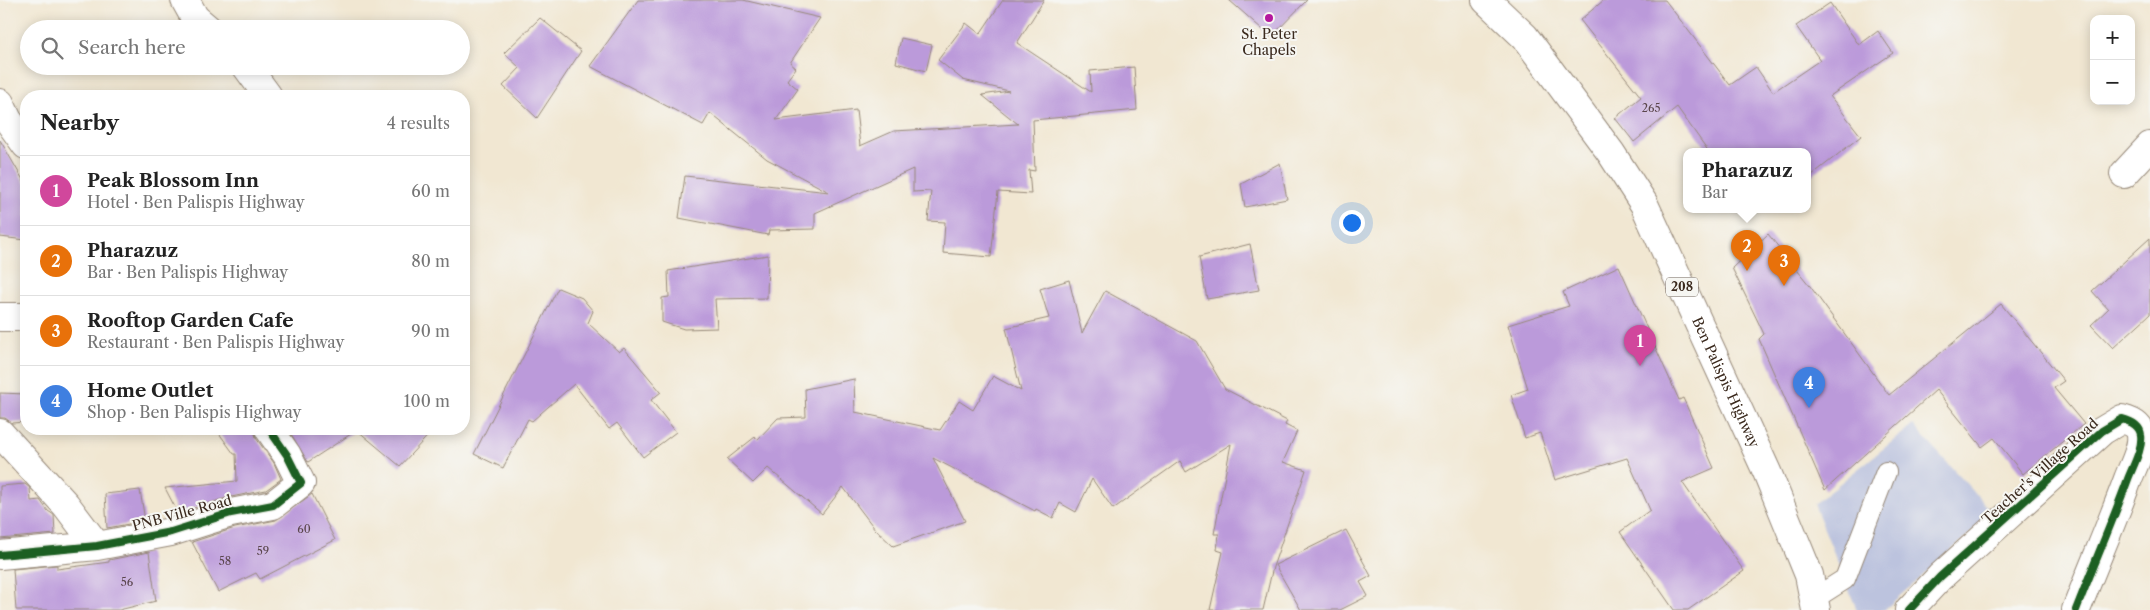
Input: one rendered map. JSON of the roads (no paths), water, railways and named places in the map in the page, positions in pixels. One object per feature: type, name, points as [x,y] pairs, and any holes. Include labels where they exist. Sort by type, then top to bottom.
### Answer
[{"type":"street","points":[[185,0],[197,20]]},
{"type":"street","name":"Ben Palispis Highway","points":[[1486,0],[1525,37],[1611,153],[1644,204],[1767,472],[1809,576],[1816,604]]},
{"type":"street","points":[[253,75],[264,90]]},
{"type":"street","points":[[0,103],[8,120],[20,137]]},
{"type":"street","points":[[2124,174],[2150,146]]},
{"type":"street","points":[[0,317],[20,317]]},
{"type":"street","name":"Teacher's Village Road","points":[[1909,610],[1940,578],[2102,431],[2122,419],[2132,422],[2139,429],[2141,436],[2137,454],[2105,542],[2076,610]]},
{"type":"street","points":[[0,433],[66,505],[97,546]]},
{"type":"street","name":"PNB Ville Road","points":[[0,555],[97,546],[170,532],[231,513],[273,505],[301,483],[287,454],[273,435]]},
{"type":"lane","points":[[1816,604],[1845,579],[1886,472]]},
{"type":"place","name":"St. Peter Chapels","points":[[1269,18]]},
{"type":"place","name":"Pharazuz","points":[[1747,271]]},
{"type":"place","name":"Rooftop Garden Cafe","points":[[1784,286]]},
{"type":"place","name":"Peak Blossom Inn","points":[[1640,366]]},
{"type":"place","name":"Home Outlet","points":[[1809,408]]}]
